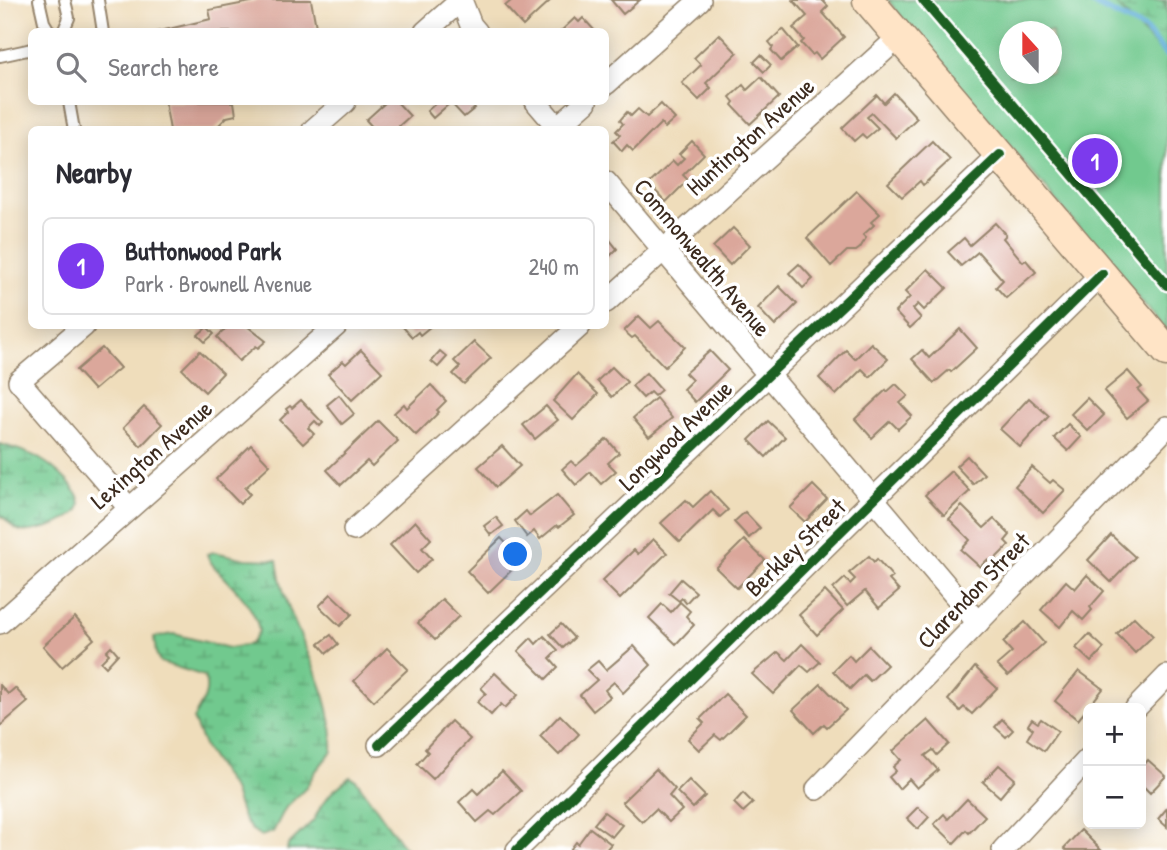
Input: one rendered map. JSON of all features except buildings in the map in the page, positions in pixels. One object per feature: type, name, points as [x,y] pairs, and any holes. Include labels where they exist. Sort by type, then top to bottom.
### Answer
[{"type":"main road","points":[[873,4],[1167,351]]},
{"type":"street","points":[[430,28],[461,0],[474,28]]},
{"type":"street","points":[[609,81],[700,0]]},
{"type":"street","name":"Huntington Avenue","points":[[609,299],[899,37]]},
{"type":"street","points":[[318,126],[342,105]]},
{"type":"street","points":[[538,105],[555,126]]},
{"type":"street","points":[[560,126],[583,105]]},
{"type":"street","name":"Longwood Avenue","points":[[379,745],[1000,155]]},
{"type":"street","name":"Commonwealth Avenue","points":[[609,186],[978,623]]},
{"type":"street","name":"Berkley Street","points":[[517,850],[1102,274]]},
{"type":"street","points":[[80,329],[19,381],[130,508]]},
{"type":"street","name":"Lexington Avenue","points":[[0,623],[333,329]]},
{"type":"street","points":[[354,530],[577,329]]},
{"type":"street","name":"Clarendon Street","points":[[817,789],[1167,427]]},
{"type":"street","points":[[1141,703],[1167,676]]},
{"type":"street","points":[[1003,850],[1083,764]]},
{"type":"lane","points":[[39,0],[48,28]]},
{"type":"lane","points":[[65,0],[69,18],[65,28]]},
{"type":"lane","points":[[98,0],[102,28]]},
{"type":"lane","points":[[0,57],[28,50]]},
{"type":"lane","points":[[70,105],[73,126]]},
{"type":"green space","points":[[888,0],[1167,0],[1167,332],[907,25]]},
{"type":"green space","points":[[1112,0],[1162,0],[1167,6],[1167,58]]},
{"type":"green space","points":[[0,444],[21,450],[45,462],[59,473],[77,495],[80,502],[77,512],[54,525],[25,531],[15,528],[0,515]]},
{"type":"green space","points":[[214,552],[246,559],[277,560],[289,608],[318,678],[331,726],[332,751],[306,788],[286,807],[273,832],[261,836],[251,829],[243,818],[233,790],[205,748],[193,719],[206,693],[204,676],[160,662],[156,653],[154,637],[174,634],[229,648],[251,644],[259,631],[247,604],[210,561],[207,554]]},
{"type":"green space","points":[[350,777],[356,780],[406,850],[287,850],[288,845],[314,820],[332,792]]},
{"type":"waterway","points":[[1086,0],[1145,29],[1167,56]]},
{"type":"cycle path","points":[[923,0],[1167,285]]},
{"type":"cycle path","points":[[379,745],[1000,155]]},
{"type":"cycle path","points":[[517,850],[1102,274]]},
{"type":"place","name":"Buttonwood Park","points":[[1095,161]]}]
